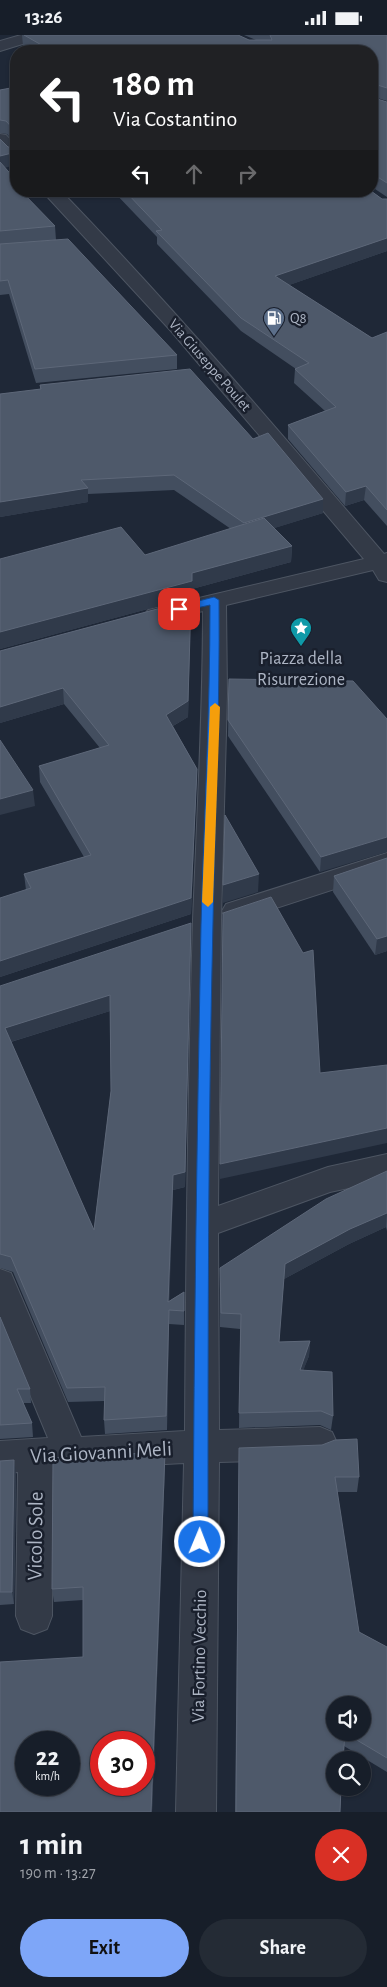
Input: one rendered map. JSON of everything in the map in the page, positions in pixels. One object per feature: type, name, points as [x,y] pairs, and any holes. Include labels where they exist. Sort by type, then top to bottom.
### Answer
[{"type":"street","points":[[0,46],[37,35]]},
{"type":"street","points":[[0,139],[10,149]]},
{"type":"street","name":"Via Giuseppe Poulet","points":[[57,197],[102,243],[207,373],[384,565]]},
{"type":"street","points":[[74,245],[102,243]]},
{"type":"street","points":[[134,621],[214,600],[384,565]]},
{"type":"street","name":"Via Fortino Vecchio","points":[[196,1812],[202,1446],[202,1225],[193,925],[215,694],[214,600]]},
{"type":"street","points":[[193,925],[387,861]]},
{"type":"street","points":[[202,1225],[328,1179],[387,1167]]},
{"type":"street","points":[[0,1283],[71,1453]]},
{"type":"street","name":"Via Giovanni Meli","points":[[0,1457],[202,1446],[320,1443]]},
{"type":"street","name":"Vicolo Sole","points":[[34,1616],[36,1455]]},
{"type":"building","points":[[24,35],[238,35],[249,40],[272,40],[270,35],[387,35],[387,88],[378,85],[378,45],[42,45]]},
{"type":"building","points":[[10,88],[10,125],[6,121],[0,120],[0,90]]},
{"type":"building","points":[[378,99],[387,102],[387,183],[378,177]]},
{"type":"building","points":[[0,139],[10,147],[10,154],[0,156]]},
{"type":"building","points":[[0,162],[10,173],[10,197],[27,197],[55,226],[0,231]]},
{"type":"building","points":[[378,196],[382,199],[387,199],[387,238],[275,276],[372,338],[387,332],[387,510],[366,486],[346,492],[288,425],[336,407],[295,369],[309,363],[241,318],[156,231],[162,230],[131,197]]},
{"type":"building","points":[[68,239],[177,355],[35,369],[8,280],[0,281],[0,244]]},
{"type":"building","points":[[190,369],[253,439],[268,433],[323,499],[244,523],[174,475],[81,480],[88,488],[0,502],[0,394],[41,389],[40,385]]},
{"type":"building","points":[[264,518],[292,546],[192,573],[192,581],[0,632],[0,559],[121,527],[145,555]]},
{"type":"building","points":[[191,600],[188,701],[166,715],[197,769],[191,898],[0,961],[0,898],[31,888],[24,874],[91,855],[39,766],[109,745],[63,688],[0,707],[0,651]]},
{"type":"building","points":[[229,679],[353,681],[387,719],[387,837],[321,857],[228,720]]},
{"type":"building","points":[[0,740],[33,790],[0,799]]},
{"type":"building","points":[[225,815],[259,874],[223,885]]},
{"type":"building","points":[[387,858],[387,936],[377,939],[334,876]]},
{"type":"building","points":[[271,897],[303,953],[313,950],[320,1073],[387,1065],[387,1128],[220,1164],[223,913]]},
{"type":"building","points":[[191,923],[185,1172],[173,1175],[168,1302],[184,1292],[184,1311],[169,1310],[166,1416],[104,1420],[105,1387],[67,1388],[11,1257],[0,1254],[0,986]],"holes":[[[110,995],[111,1091],[94,1230],[5,1028]]]},
{"type":"building","points":[[387,1171],[387,1213],[350,1229],[285,1264],[279,1342],[310,1341],[300,1370],[332,1372],[333,1416],[321,1411],[239,1413],[241,1314],[221,1313],[220,1268],[326,1199]]},
{"type":"building","points":[[0,1317],[30,1389],[17,1389],[32,1423],[0,1425]]},
{"type":"building","points":[[357,1439],[359,1477],[335,1477],[359,1632],[387,1647],[387,1758],[358,1741],[371,1741],[371,1696],[326,1696],[326,1741],[344,1741],[344,1751],[326,1751],[326,1796],[341,1796],[340,1812],[236,1812],[239,1448],[322,1445],[335,1440]]},
{"type":"building","points":[[165,1452],[154,1731],[90,1731],[90,1796],[152,1796],[151,1812],[0,1812],[0,1662],[83,1657],[83,1587],[52,1589],[53,1458]]},
{"type":"building","points":[[14,1460],[12,1592],[0,1592],[0,1461]]},
{"type":"slow traffic","points":[[208,902],[215,707]]},
{"type":"place","name":"Q8","points":[[274,337]]},
{"type":"place","name":"Piazza della Risurrezione","points":[[301,647]]},
{"type":"route","points":[[179,609],[214,600],[215,694],[207,920],[202,1206],[200,1542]]}]
